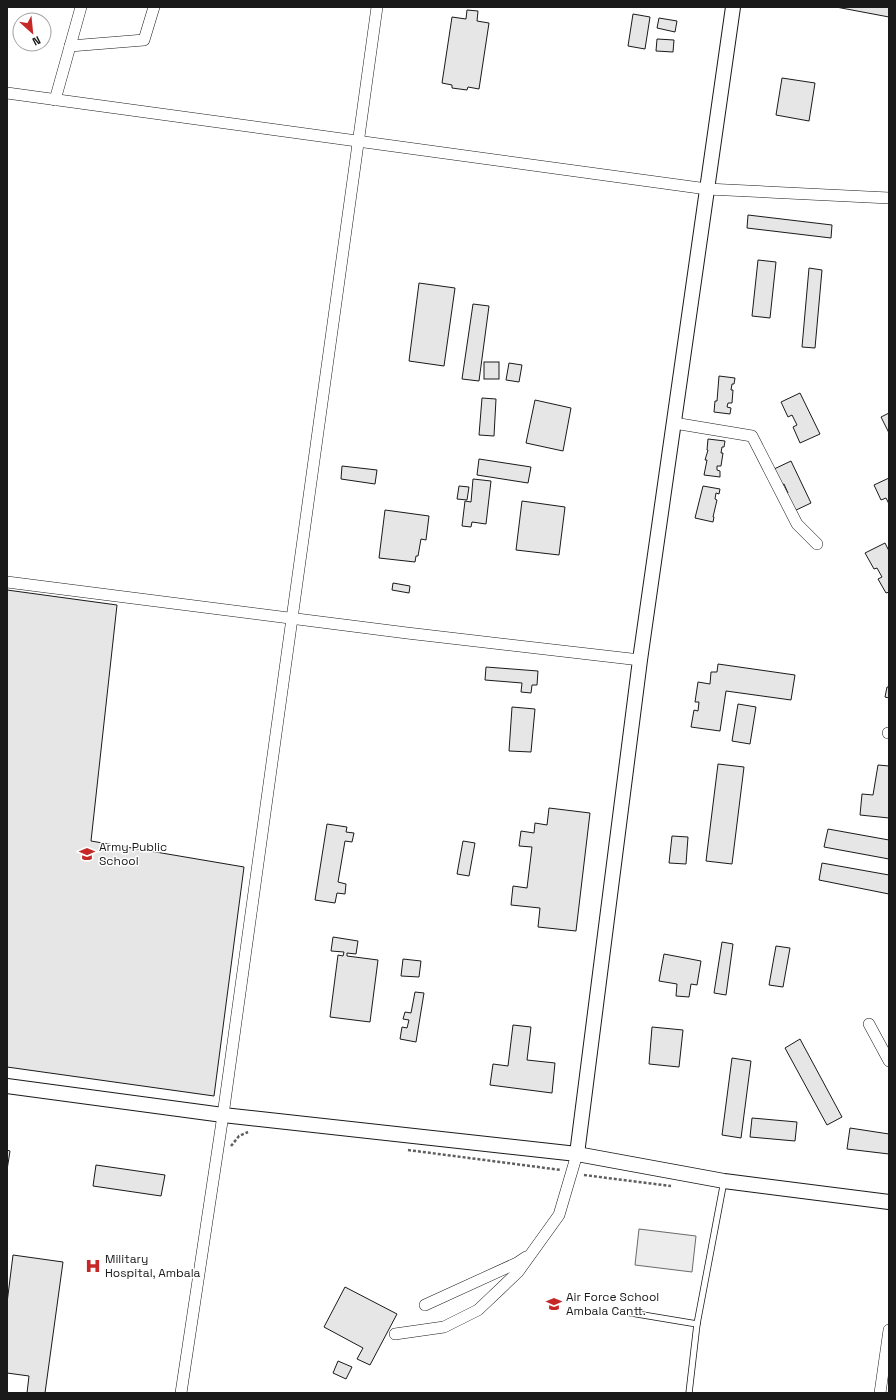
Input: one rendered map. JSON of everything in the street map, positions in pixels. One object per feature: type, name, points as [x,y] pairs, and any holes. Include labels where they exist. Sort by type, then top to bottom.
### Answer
[{"type":"street","points":[[55,100],[81,7]]},
{"type":"street","points":[[70,46],[144,40],[154,7]]},
{"type":"street","points":[[181,1393],[223,1115],[377,7]]},
{"type":"street","points":[[395,1334],[444,1327],[478,1310],[518,1272],[559,1215],[577,1154],[640,660],[733,7]]},
{"type":"street","points":[[7,94],[707,189],[889,198]]},
{"type":"street","points":[[674,422],[752,436],[797,524],[817,544]]},
{"type":"street","points":[[7,582],[407,633],[640,660]]},
{"type":"street","points":[[868,1024],[889,1061]]},
{"type":"street","points":[[7,1086],[223,1115],[577,1154],[724,1181],[889,1202]]},
{"type":"street","points":[[425,1305],[516,1263],[531,1254]]},
{"type":"street","points":[[880,1393],[889,1330]]},
{"type":"lane","points":[[689,1393],[697,1324],[724,1181]]},
{"type":"lane","points":[[625,1312],[697,1324]]},
{"type":"path","points":[[229,1152],[231,1145],[239,1136],[254,1131]]},
{"type":"path","points":[[406,1150],[562,1170]]},
{"type":"path","points":[[584,1175],[674,1186]]},
{"type":"shaded area","points":[[639,1229],[696,1236],[692,1272],[635,1265]]},
{"type":"building","points":[[836,7],[889,7],[889,17]]},
{"type":"building","points":[[467,10],[478,11],[477,21],[489,23],[479,89],[468,87],[467,90],[452,88],[452,85],[442,83],[452,17],[466,19]]},
{"type":"building","points":[[633,14],[650,17],[645,49],[628,46]]},
{"type":"building","points":[[659,18],[677,21],[675,32],[657,28]]},
{"type":"building","points":[[657,39],[674,40],[673,52],[656,51]]},
{"type":"building","points":[[782,78],[815,83],[809,121],[776,115]]},
{"type":"building","points":[[748,215],[832,225],[831,238],[747,228]]},
{"type":"building","points":[[758,260],[776,262],[770,318],[752,316]]},
{"type":"building","points":[[809,268],[822,270],[815,348],[802,347]]},
{"type":"building","points":[[419,283],[455,288],[444,366],[409,361]]},
{"type":"building","points":[[473,304],[489,306],[479,381],[462,379]]},
{"type":"building","points":[[484,362],[499,362],[499,379],[484,379]]},
{"type":"building","points":[[509,363],[522,365],[519,382],[506,380]]},
{"type":"building","points":[[719,376],[735,378],[731,390],[733,390],[732,403],[728,403],[727,407],[731,408],[730,414],[714,412],[715,401],[717,401]]},
{"type":"building","points":[[800,393],[820,434],[800,443],[793,427],[797,425],[792,415],[788,417],[781,402]]},
{"type":"building","points":[[482,398],[496,399],[494,436],[479,435]]},
{"type":"building","points":[[535,400],[571,408],[563,451],[526,443]]},
{"type":"building","points":[[889,413],[889,433],[881,417]]},
{"type":"building","points":[[708,439],[725,441],[721,453],[723,453],[721,466],[717,466],[717,470],[720,471],[720,477],[704,475],[707,460],[705,460],[708,450]]},
{"type":"building","points":[[479,459],[531,467],[528,483],[477,475]]},
{"type":"building","points":[[791,461],[811,503],[792,512],[784,495],[788,493],[784,484],[779,486],[772,470]]},
{"type":"building","points":[[342,466],[377,470],[375,484],[341,479]]},
{"type":"building","points":[[889,478],[889,504],[886,498],[881,500],[874,485]]},
{"type":"building","points":[[473,479],[491,481],[486,524],[472,522],[471,527],[462,526],[465,501],[471,502]]},
{"type":"building","points":[[459,486],[469,487],[467,500],[457,499]]},
{"type":"building","points":[[703,486],[720,489],[719,494],[716,493],[715,499],[717,500],[713,522],[695,518]]},
{"type":"building","points":[[522,501],[565,507],[559,555],[516,550]]},
{"type":"building","points":[[385,510],[429,516],[426,540],[421,539],[418,556],[416,556],[415,562],[379,558]]},
{"type":"building","points":[[885,543],[889,551],[889,592],[886,593],[878,579],[882,577],[877,568],[874,569],[865,553]]},
{"type":"building","points":[[393,583],[410,586],[409,593],[392,590]]},
{"type":"building","name":"Army Public School","points":[[7,590],[117,605],[91,841],[244,867],[214,1096],[7,1067]]},
{"type":"building","points":[[718,664],[795,675],[791,700],[726,691],[720,731],[691,727],[694,710],[698,711],[699,702],[695,702],[698,682],[710,684],[711,672],[717,672]]},
{"type":"building","points":[[486,667],[538,671],[537,685],[532,685],[531,693],[521,692],[522,683],[485,680]]},
{"type":"building","points":[[887,687],[889,687],[889,698],[885,697]]},
{"type":"building","points":[[738,704],[756,707],[750,744],[732,741]]},
{"type":"building","points":[[512,707],[535,709],[531,752],[509,751]]},
{"type":"building","points":[[718,764],[744,767],[732,864],[706,861]]},
{"type":"building","points":[[878,765],[889,766],[889,818],[860,815],[862,794],[873,795]]},
{"type":"building","points":[[549,808],[590,813],[576,931],[538,927],[540,908],[511,905],[513,886],[527,888],[532,847],[519,846],[521,831],[534,833],[535,823],[547,825]]},
{"type":"building","points":[[327,824],[347,827],[346,832],[354,833],[352,842],[345,841],[338,882],[346,884],[345,894],[337,893],[335,903],[315,900]]},
{"type":"building","points":[[828,829],[889,840],[889,859],[824,847]]},
{"type":"building","points":[[672,836],[688,837],[686,864],[669,863]]},
{"type":"building","points":[[463,841],[475,843],[469,876],[457,874]]},
{"type":"building","points":[[822,863],[889,875],[889,894],[819,880]]},
{"type":"building","points":[[333,937],[358,941],[356,954],[347,953],[347,956],[378,960],[370,1022],[330,1017],[338,955],[343,956],[344,952],[331,951]]},
{"type":"building","points":[[722,942],[733,944],[726,995],[714,993]]},
{"type":"building","points":[[776,946],[790,948],[783,987],[769,985]]},
{"type":"building","points":[[664,954],[701,961],[697,985],[691,984],[689,997],[676,996],[677,984],[659,981]]},
{"type":"building","points":[[403,959],[421,961],[419,977],[401,976]]},
{"type":"building","points":[[415,992],[424,993],[416,1042],[400,1039],[402,1027],[407,1028],[409,1020],[403,1019],[405,1012],[411,1013]]},
{"type":"building","points":[[513,1025],[531,1027],[527,1060],[555,1063],[552,1093],[490,1085],[493,1064],[508,1066]]},
{"type":"building","points":[[652,1027],[683,1030],[679,1067],[649,1064]]},
{"type":"building","points":[[800,1039],[842,1117],[827,1125],[785,1048]]},
{"type":"building","points":[[732,1058],[751,1061],[741,1138],[722,1135]]},
{"type":"building","points":[[752,1118],[797,1122],[795,1141],[750,1137]]},
{"type":"building","points":[[850,1128],[889,1134],[889,1154],[847,1149]]},
{"type":"building","points":[[7,1150],[10,1151],[7,1170]]},
{"type":"building","points":[[96,1165],[165,1175],[161,1196],[93,1186]]},
{"type":"building","points":[[13,1255],[63,1262],[45,1393],[27,1393],[29,1376],[7,1373],[7,1303]]},
{"type":"building","points":[[345,1287],[397,1314],[370,1365],[357,1359],[363,1348],[324,1327]]},
{"type":"building","points":[[338,1361],[352,1367],[346,1379],[333,1373]]},
{"type":"place","name":"Army Public School","points":[[87,854]]},
{"type":"place","name":"Military Hospital, Ambala","points":[[93,1266]]},
{"type":"place","name":"Air Force School Ambala Cantt.","points":[[554,1304]]}]
